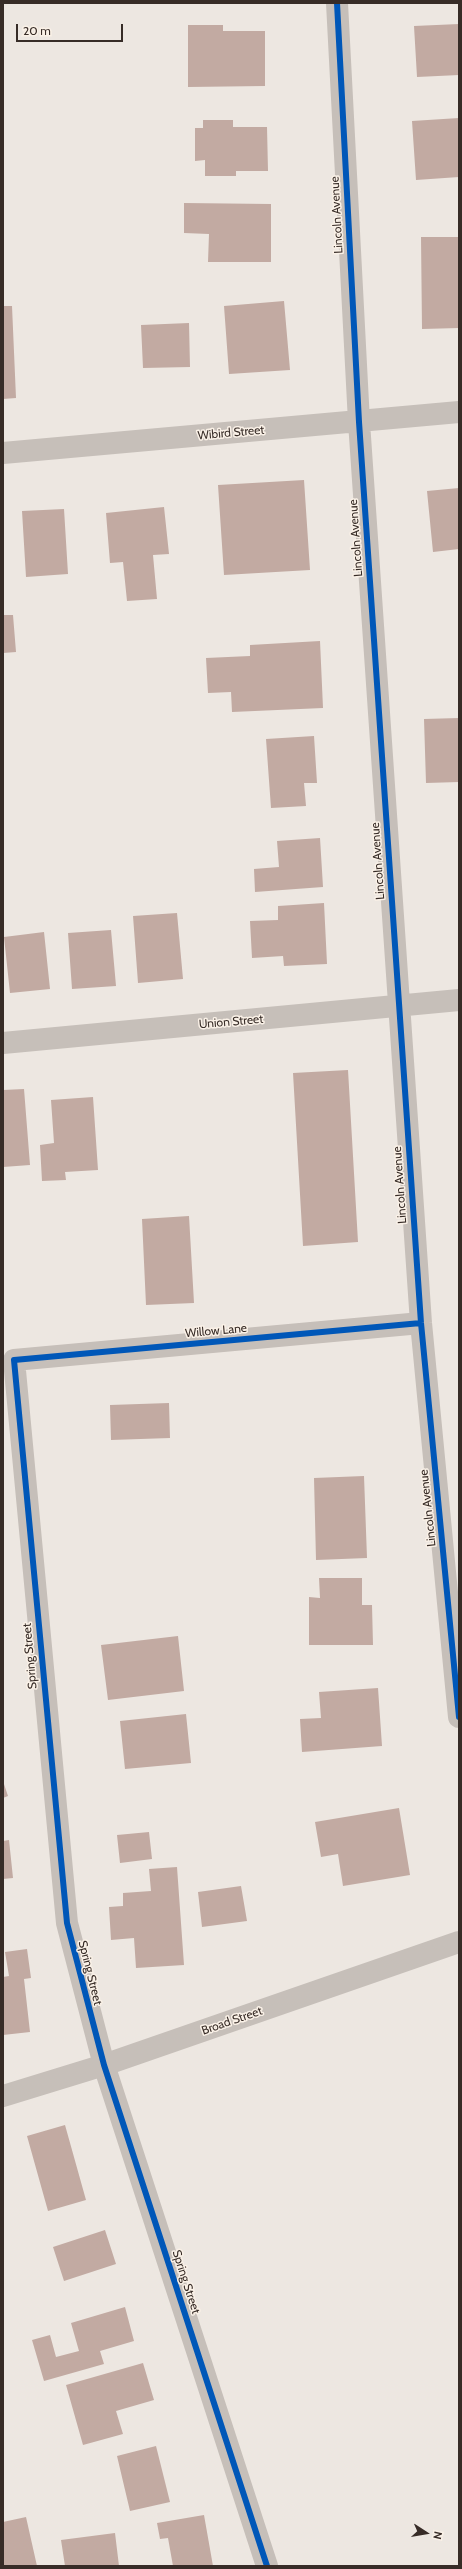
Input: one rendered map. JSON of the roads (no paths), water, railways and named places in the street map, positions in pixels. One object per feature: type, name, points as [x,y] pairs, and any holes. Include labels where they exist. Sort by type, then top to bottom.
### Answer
[{"type":"street","name":"Lincoln Avenue","points":[[338,3],[359,422],[421,1323],[459,1717]]},
{"type":"street","name":"Wibird Street","points":[[3,453],[459,412]]},
{"type":"street","name":"Union Street","points":[[3,1043],[399,1007],[459,1000]]},
{"type":"street","name":"Willow Lane","points":[[14,1360],[421,1323]]},
{"type":"street","name":"Spring Street","points":[[14,1360],[66,1923],[104,2065],[267,2566]]},
{"type":"street","name":"Broad Street","points":[[3,2096],[104,2065],[459,1942]]}]
